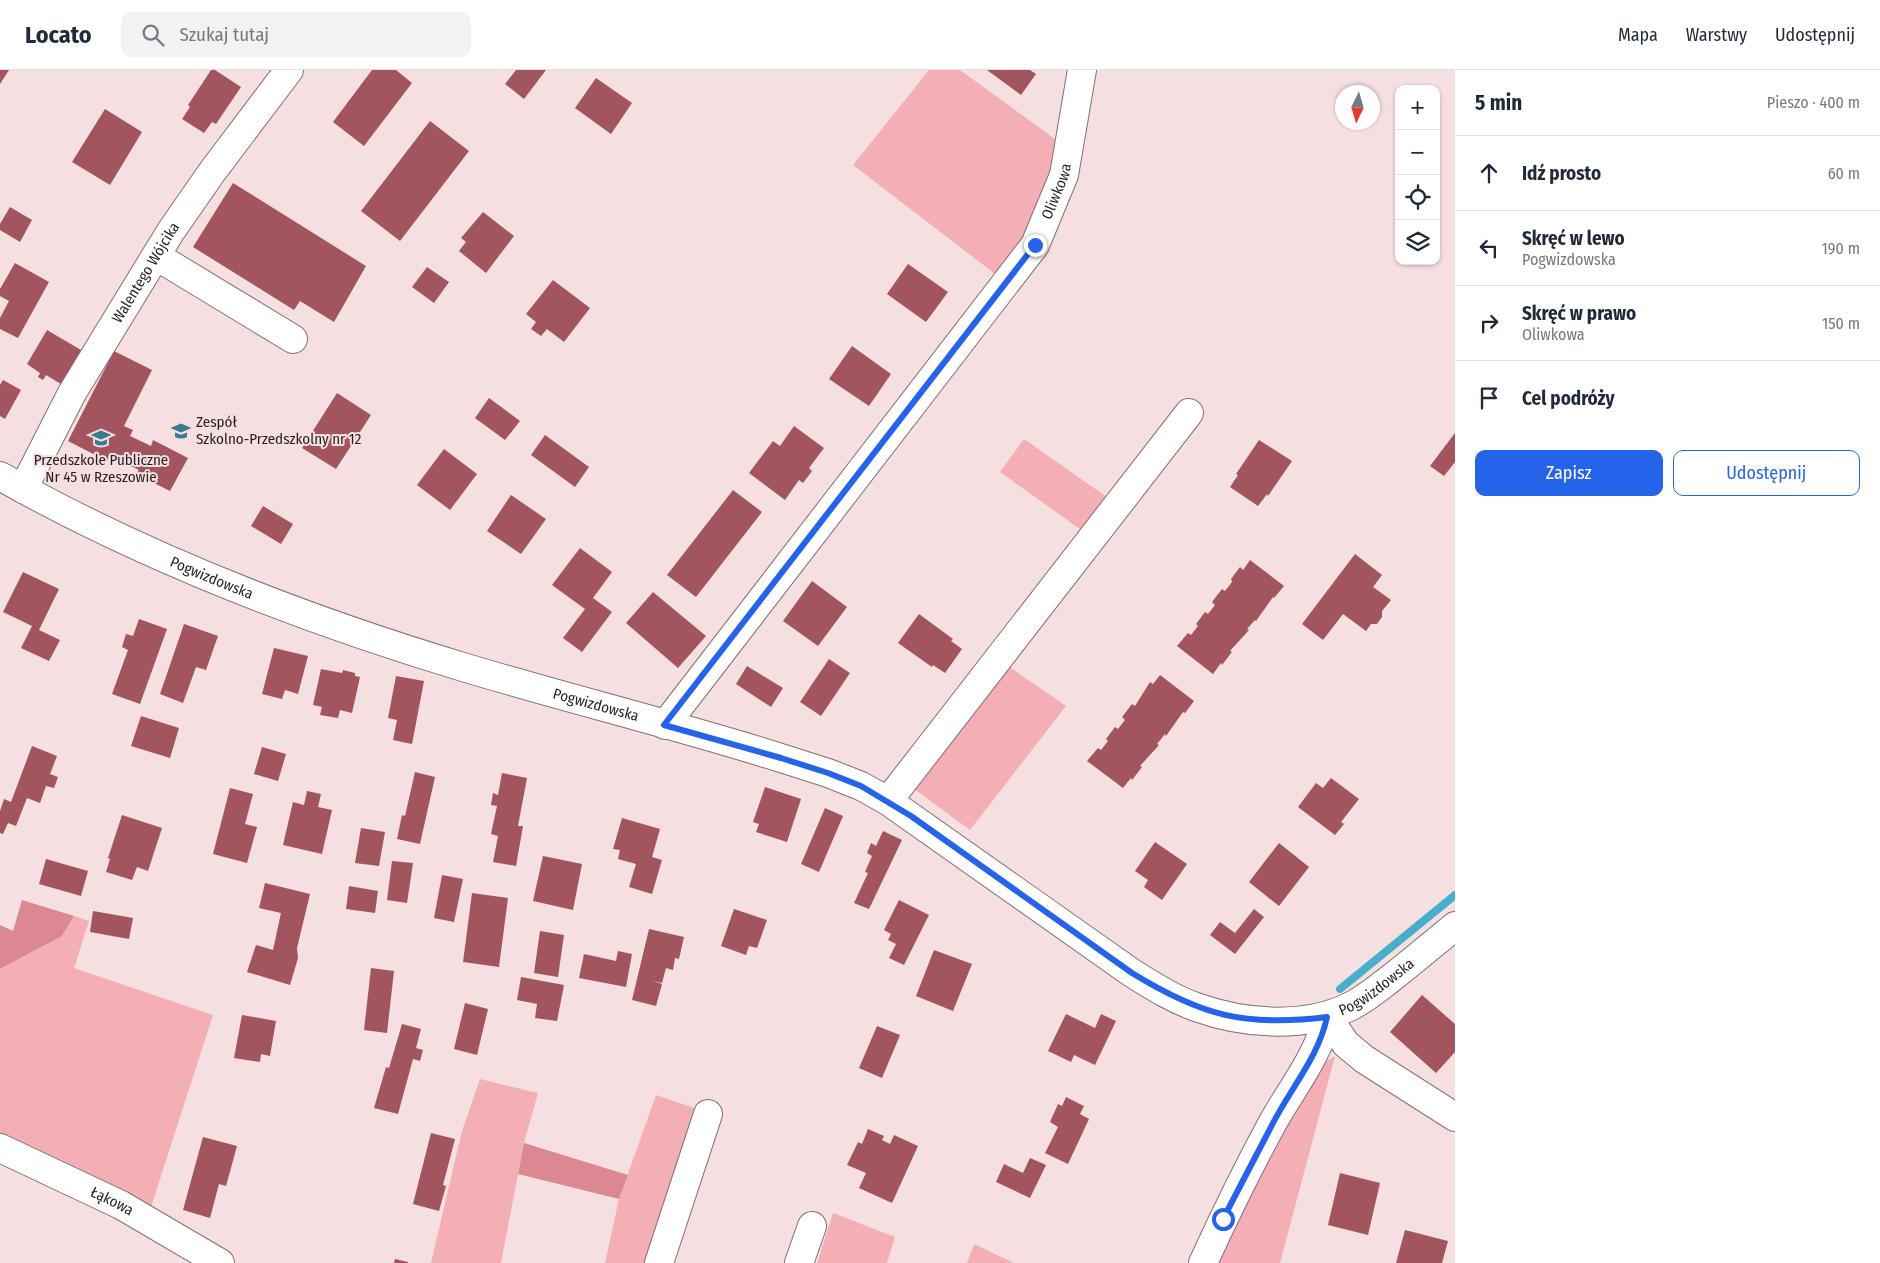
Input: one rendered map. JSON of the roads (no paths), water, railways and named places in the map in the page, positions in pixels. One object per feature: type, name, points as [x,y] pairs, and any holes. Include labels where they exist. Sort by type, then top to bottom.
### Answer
[{"type":"street","name":"Walentego Wójcika","points":[[11,483],[72,393],[156,256],[212,172],[289,70]]},
{"type":"street","name":"Oliwkowa","points":[[664,725],[1035,245],[1064,175],[1082,70]]},
{"type":"street","points":[[156,256],[293,339]]},
{"type":"street","points":[[888,801],[1189,413]]},
{"type":"street","name":"Pogwizdowska","points":[[11,483],[116,536],[305,615],[463,667],[751,748],[828,773],[861,786],[888,801],[1125,968],[1170,996],[1195,1007],[1221,1015],[1254,1020],[1294,1021],[1327,1017],[1351,1006],[1373,992],[1455,926]]},
{"type":"street","points":[[1327,1017],[1346,1044],[1364,1059],[1455,1117]]},
{"type":"street","points":[[1203,1263],[1223,1219],[1273,1122],[1315,1050],[1324,1032],[1327,1017]]},
{"type":"street","points":[[659,1263],[708,1114]]},
{"type":"street","name":"Łąkowa","points":[[0,1148],[121,1204],[220,1263]]},
{"type":"street","points":[[799,1263],[812,1226]]},
{"type":"waterway","points":[[1340,989],[1455,895]]},
{"type":"place","name":"Zespół Szkolno-Przedszkolny nr 12","points":[[181,431]]},
{"type":"place","name":"Przedszkole Publiczne Nr 45 w Rzeszowie","points":[[101,438]]}]
